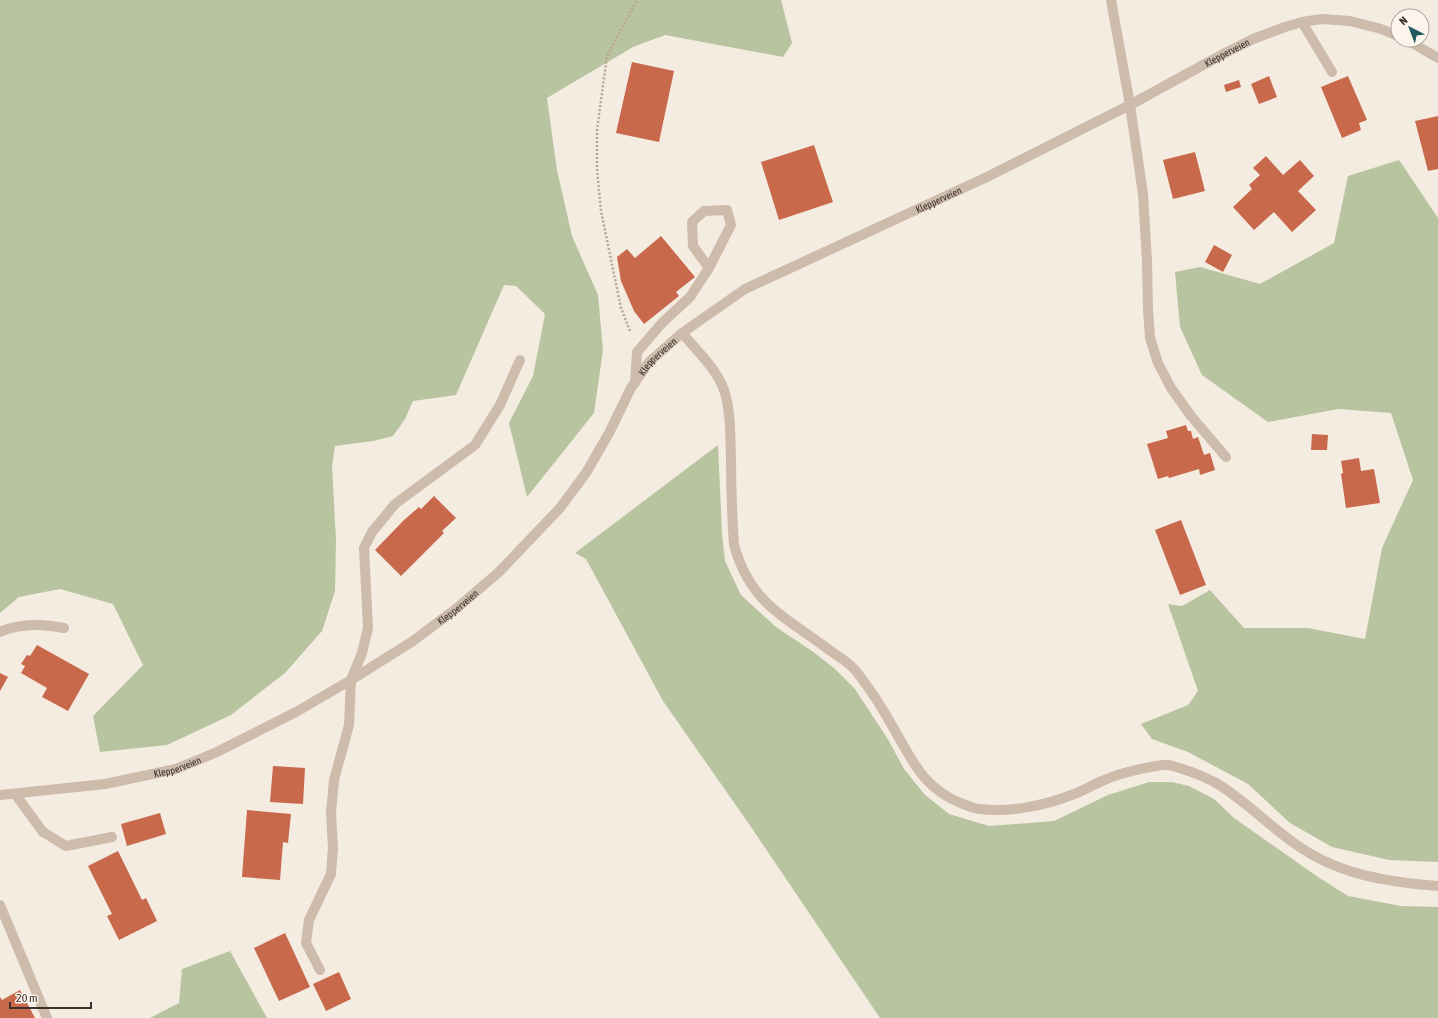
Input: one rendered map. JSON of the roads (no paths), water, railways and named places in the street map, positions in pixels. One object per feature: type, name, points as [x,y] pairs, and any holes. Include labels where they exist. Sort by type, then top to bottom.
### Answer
[{"type":"street","points":[[1111,0],[1130,105],[1142,194],[1147,262],[1150,338],[1158,363],[1171,388],[1191,416],[1226,458]]},
{"type":"street","name":"Klepperveien","points":[[0,795],[105,784],[176,769],[236,743],[296,712],[413,641],[457,608],[499,572],[560,508],[586,473],[609,433],[631,388],[649,362],[682,333],[745,289],[987,177],[1130,105],[1253,39],[1302,22],[1322,19],[1350,21],[1390,33]]},
{"type":"street","points":[[1302,22],[1332,72]]},
{"type":"street","points":[[1421,48],[1438,58]]},
{"type":"street","points":[[635,382],[637,352],[662,323],[690,297],[708,268],[731,225],[727,210],[704,211],[692,222],[693,246],[708,268]]},
{"type":"street","points":[[682,333],[718,378],[725,396],[728,408],[730,430],[734,545],[738,560],[746,577],[756,592],[770,606],[854,669],[880,705],[911,760],[926,780],[941,792],[957,802],[978,809],[1003,810],[1036,805],[1074,794],[1104,780],[1136,769],[1169,764],[1192,772],[1220,785],[1295,844],[1341,869],[1376,879],[1438,886]]},
{"type":"street","points":[[320,970],[306,943],[309,920],[320,894],[331,874],[334,780],[350,725],[351,680],[362,653],[368,628],[364,548],[372,532],[395,504],[475,445],[500,405],[520,360]]},
{"type":"street","points":[[0,632],[7,629],[36,625],[64,628]]},
{"type":"street","points":[[15,794],[43,832],[66,846],[112,837]]},
{"type":"street","points":[[0,905],[47,1018]]}]
